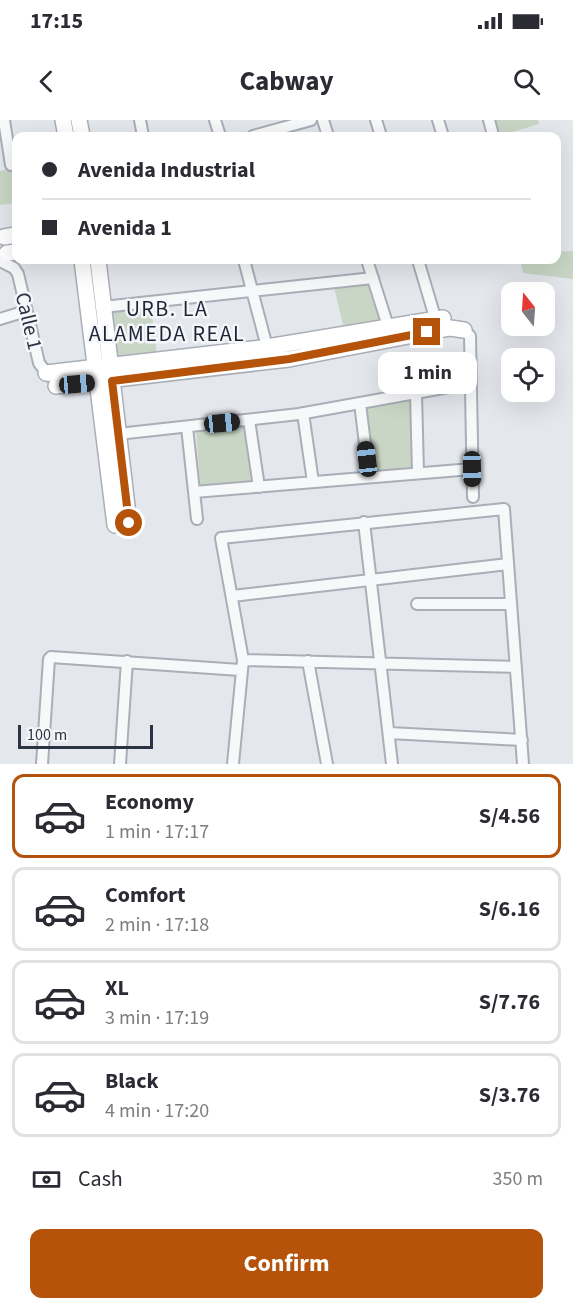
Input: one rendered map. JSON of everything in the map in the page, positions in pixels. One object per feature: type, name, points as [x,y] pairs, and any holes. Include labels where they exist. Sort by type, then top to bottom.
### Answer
[{"type":"street","points":[[4,120],[9,165]]},
{"type":"street","points":[[279,132],[311,120]]},
{"type":"street","name":"Calle 1","points":[[6,256],[18,274],[39,363],[56,386]]},
{"type":"street","points":[[83,264],[103,374],[122,524],[118,434],[103,374],[103,307],[98,264]]},
{"type":"street","points":[[245,264],[267,347]]},
{"type":"street","points":[[368,264],[387,322]]},
{"type":"street","points":[[56,386],[103,374],[438,316],[419,264]]},
{"type":"street","points":[[103,307],[373,279]]},
{"type":"street","points":[[0,319],[26,311]]},
{"type":"street","points":[[46,373],[103,374],[289,359],[450,328],[464,330],[470,336],[473,497]]},
{"type":"street","points":[[118,434],[303,413],[471,383]]},
{"type":"street","points":[[416,393],[417,473]]},
{"type":"street","points":[[360,403],[369,477]]},
{"type":"street","points":[[303,413],[313,482]]},
{"type":"street","points":[[249,420],[259,487]]},
{"type":"street","points":[[188,427],[197,519]]},
{"type":"street","points":[[194,492],[472,469]]},
{"type":"street","points":[[233,764],[242,665],[221,538],[504,509],[523,764]]},
{"type":"street","points":[[364,522],[392,764]]},
{"type":"street","points":[[232,596],[508,564]]},
{"type":"street","points":[[417,604],[511,604]]},
{"type":"street","points":[[42,764],[49,659],[242,665],[308,661],[516,667]]},
{"type":"street","points":[[120,764],[127,661]]},
{"type":"street","points":[[308,661],[327,764]]},
{"type":"street","points":[[388,733],[522,740]]},
{"type":"green space","points":[[493,120],[538,120],[539,124],[512,132],[498,132]]},
{"type":"green space","points":[[12,170],[12,204],[0,205],[0,171]]},
{"type":"green space","points":[[573,251],[573,279],[523,273],[521,264],[561,264],[561,252]]},
{"type":"green space","points":[[371,283],[384,326],[345,333],[334,287]]},
{"type":"green space","points":[[151,306],[157,356],[113,361],[106,311]]},
{"type":"green space","points":[[412,397],[413,469],[373,473],[364,405]]},
{"type":"green space","points":[[246,426],[253,484],[200,488],[196,429]]},
{"type":"district","name":"URB. LA ALAMEDA REAL","points":[[167,322]]},
{"type":"route","points":[[129,523],[112,381],[289,359],[427,332]]}]
